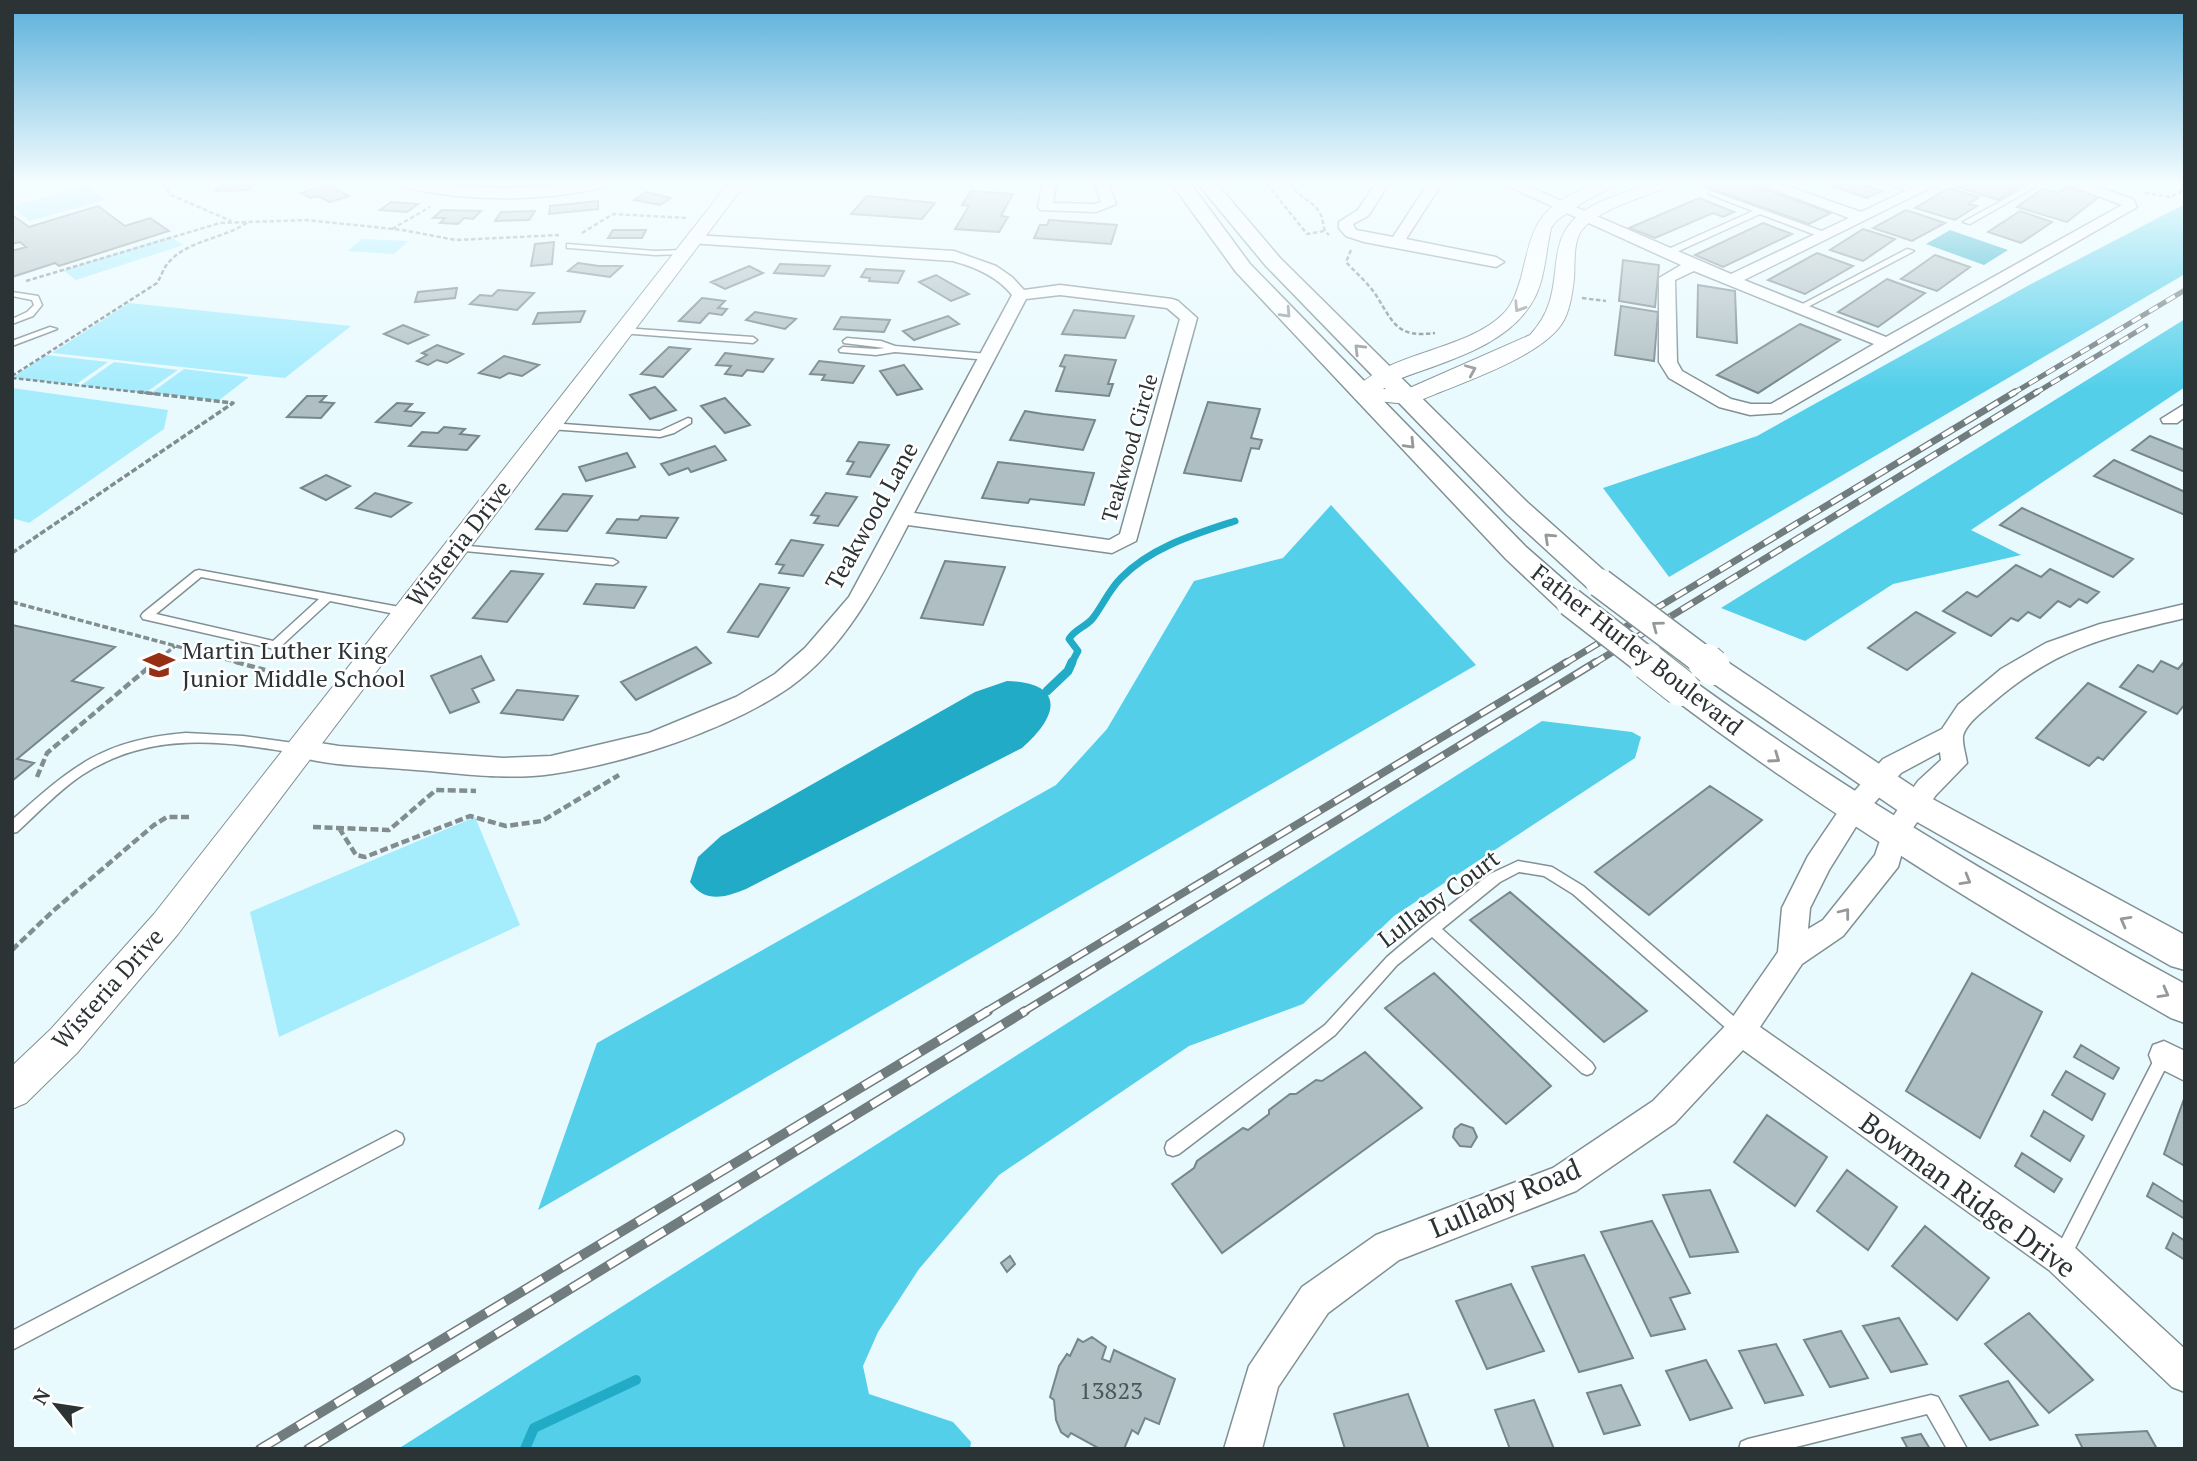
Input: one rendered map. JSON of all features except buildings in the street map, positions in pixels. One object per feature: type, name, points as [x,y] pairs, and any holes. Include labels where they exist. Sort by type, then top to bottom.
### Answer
[{"type":"main road","name":"Father Hurley Boulevard","points":[[1231,252],[1243,268],[1516,553],[1570,602],[1788,767],[1853,810],[1978,887],[2185,1005]]},
{"type":"main road","name":"Father Hurley Boulevard","points":[[1265,252],[1517,508],[1600,583],[1712,667],[1915,805],[2185,954]]},
{"type":"street","name":"Wisteria Drive","points":[[12,1091],[64,1041],[166,924],[405,612],[458,548],[623,331],[677,252]]},
{"type":"street","points":[[903,252],[954,256],[987,267],[1013,285],[1020,295]]},
{"type":"street","points":[[1447,252],[1496,262]]},
{"type":"street","points":[[1363,394],[1386,376],[1479,340],[1509,320],[1526,296],[1536,252]]},
{"type":"street","points":[[1363,394],[1408,397],[1511,353],[1537,339],[1553,322],[1562,298],[1568,252]]},
{"type":"street","points":[[1731,281],[1789,252]]},
{"type":"street","points":[[1694,265],[1667,278],[1668,362],[1675,374],[1725,403],[1750,410],[1775,409],[2049,252]]},
{"type":"street","points":[[1667,253],[1887,343]]},
{"type":"street","name":"Teakwood Circle","points":[[903,518],[1112,547],[1129,537],[1189,318],[1172,304],[1116,296],[1060,290],[1020,295]]},
{"type":"street","name":"Teakwood Lane","points":[[301,749],[338,755],[502,767],[551,765],[654,741],[744,703],[783,680],[813,653],[858,600],[1020,295]]},
{"type":"street","points":[[2185,409],[2170,419],[2185,425]]},
{"type":"street","points":[[1951,735],[1966,711],[2009,675],[2054,648],[2108,629],[2185,611]]},
{"type":"street","name":"Lullaby Road","points":[[1243,1449],[1262,1380],[1315,1300],[1388,1247],[1564,1180],[1664,1112],[1741,1031],[1792,955],[1833,928],[1888,859],[1893,836],[1927,788],[1954,763],[1951,735],[1892,766],[1853,810],[1818,864],[1796,908],[1792,955]]},
{"type":"street","name":"Bowman Ridge Drive","points":[[1741,1031],[2060,1258],[2185,1374]]},
{"type":"lane","points":[[1799,308],[1908,252]]},
{"type":"lane","points":[[12,294],[35,298],[38,305],[30,314],[12,322]]},
{"type":"lane","points":[[12,344],[53,329]]},
{"type":"lane","points":[[623,331],[753,340]]},
{"type":"lane","points":[[845,345],[876,352],[895,349],[989,357]]},
{"type":"lane","points":[[550,426],[660,434],[688,421]]},
{"type":"lane","points":[[458,548],[613,562]]},
{"type":"lane","points":[[326,599],[275,645],[147,615],[199,573],[405,612]]},
{"type":"lane","points":[[12,828],[78,772],[110,754],[152,741],[184,735],[301,749]]},
{"type":"lane","name":"Lullaby Court","points":[[1173,1149],[1331,1030],[1392,961],[1495,878],[1518,866],[1547,870],[1578,890],[1741,1031]]},
{"type":"lane","points":[[1431,928],[1587,1068]]},
{"type":"lane","points":[[2060,1258],[2175,1061]]},
{"type":"lane","points":[[12,1341],[396,1139]]},
{"type":"lane","points":[[1748,1449],[1931,1404],[1958,1449]]},
{"type":"path","points":[[23,283],[122,252]]},
{"type":"path","points":[[12,377],[157,283],[168,263],[182,252]]},
{"type":"path","points":[[1351,252],[1346,262],[1376,294],[1387,317],[1400,330],[1419,335],[1454,329],[1479,340]]},
{"type":"path","points":[[1582,298],[1606,301]]},
{"type":"path","points":[[12,377],[233,403],[12,552]]},
{"type":"path","points":[[12,602],[265,670]]},
{"type":"path","points":[[37,777],[47,753],[175,646]]},
{"type":"path","points":[[338,828],[356,855],[365,857],[470,816],[506,826],[542,821],[560,813],[626,771]]},
{"type":"path","points":[[313,827],[389,830],[436,790]]},
{"type":"path","points":[[12,950],[52,911],[154,825],[167,817],[189,817]]},
{"type":"shaded area","points":[[119,252],[161,252],[76,280],[63,270]]},
{"type":"shaded area","points":[[1949,252],[2005,252],[1984,265]]},
{"type":"shaded area","points":[[2092,252],[2185,252],[2185,274],[1669,577],[1603,488],[1757,436]]},
{"type":"shaded area","points":[[129,303],[351,326],[285,378],[52,353]]},
{"type":"shaded area","points":[[2185,319],[2185,387],[1971,530],[2021,555],[1893,584],[1805,641],[1721,608]]},
{"type":"shaded area","points":[[46,355],[108,362],[75,385],[12,378]]},
{"type":"shaded area","points":[[114,362],[178,370],[145,393],[80,386]]},
{"type":"shaded area","points":[[184,369],[249,377],[218,401],[151,393]]},
{"type":"shaded area","points":[[12,388],[168,410],[164,429],[29,523],[12,518]]},
{"type":"shaded area","points":[[1331,505],[1476,665],[538,1210],[597,1043],[1056,785],[1107,729],[1194,581],[1283,558]]},
{"type":"shaded area","points":[[1007,681],[1026,683],[1039,688],[1047,695],[1050,703],[1044,724],[1022,748],[746,889],[715,897],[702,893],[690,882],[698,857],[721,836],[975,692]]},
{"type":"shaded area","points":[[1542,721],[1632,732],[1641,737],[1635,758],[1394,916],[1303,1004],[1189,1046],[999,1175],[919,1269],[878,1332],[863,1366],[869,1394],[953,1422],[971,1442],[970,1449],[398,1449]]},
{"type":"shaded area","points":[[475,817],[520,925],[279,1037],[250,912]]},
{"type":"waterway","points":[[1072,663],[1078,651],[1069,639],[1093,618],[1117,583],[1133,567],[1174,543],[1235,521]]},
{"type":"waterway","points":[[1047,691],[1068,671],[1072,663]]},
{"type":"waterway","points":[[525,1449],[534,1428],[636,1380]]},
{"type":"railway","points":[[2012,394],[2185,290]]},
{"type":"railway","points":[[2034,394],[2146,326]]},
{"type":"railway","points":[[1564,664],[2015,392]]},
{"type":"railway","points":[[1593,664],[2037,392]]},
{"type":"railway","points":[[985,1012],[1567,662]]},
{"type":"railway","points":[[1023,1012],[1596,662]]},
{"type":"railway","points":[[260,1449],[988,1011]]},
{"type":"railway","points":[[308,1449],[1025,1011]]},
{"type":"place","name":"Martin Luther King Junior Middle School","points":[[159,665]]}]
